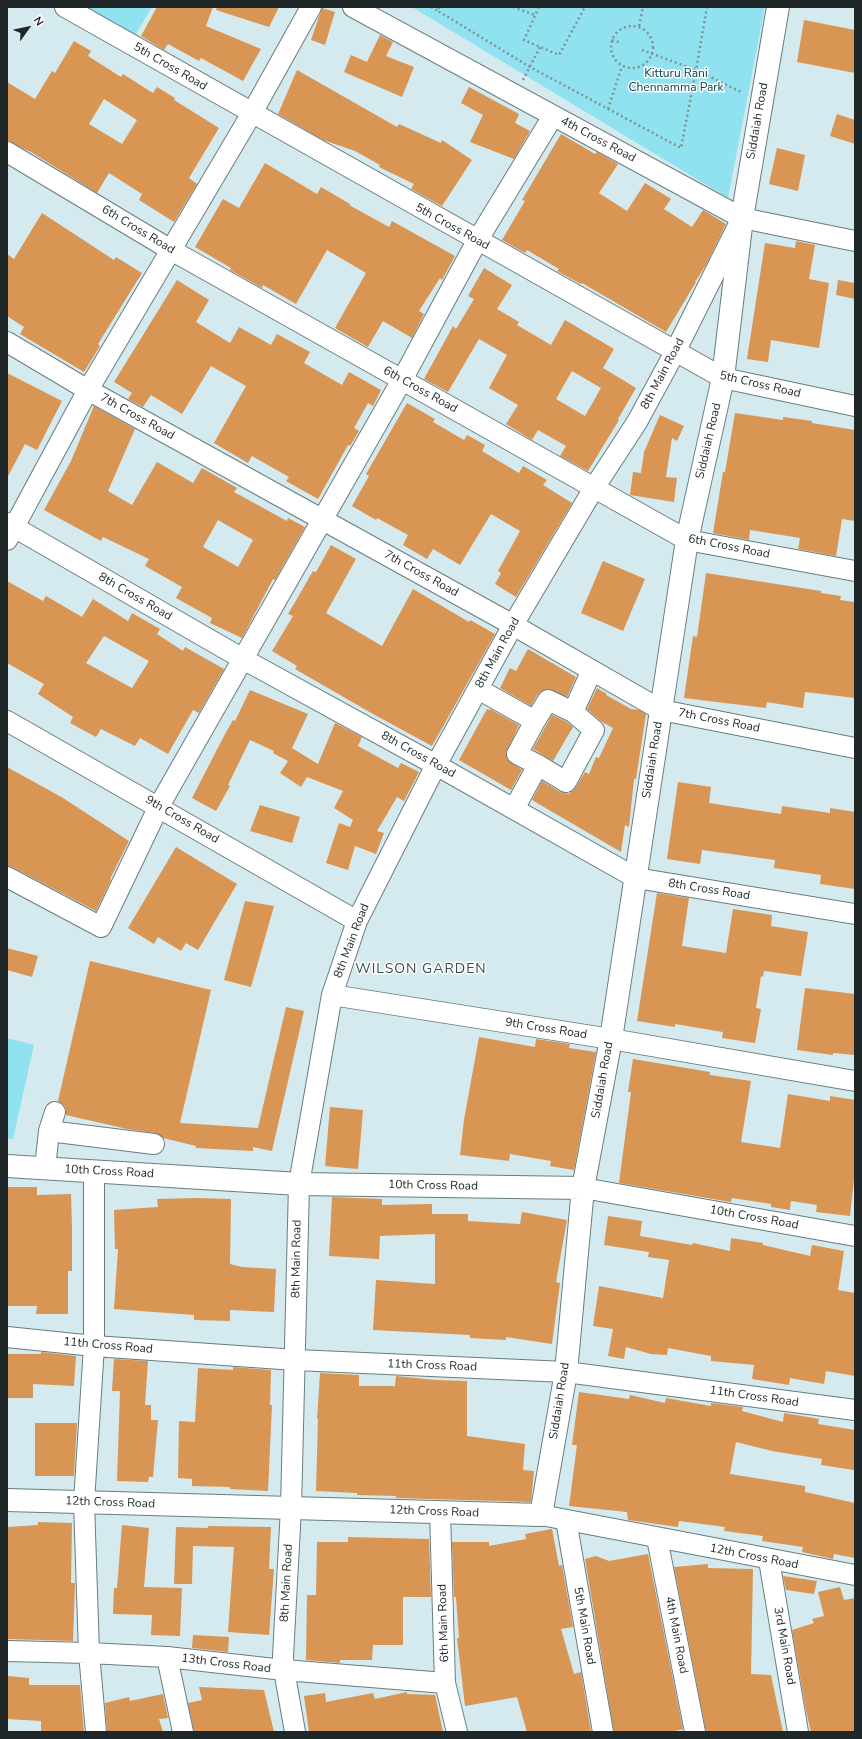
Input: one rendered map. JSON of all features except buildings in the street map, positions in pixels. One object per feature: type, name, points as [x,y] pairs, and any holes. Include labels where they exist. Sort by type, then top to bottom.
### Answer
[{"type":"main road","name":"Siddaiah Road","points":[[541,1515],[566,1372],[584,1188],[611,1039],[687,540],[723,378],[742,218],[778,7]]},
{"type":"main road","name":"10th Cross Road","points":[[7,1166],[299,1184],[584,1188]]},
{"type":"main road","name":"12th Cross Road","points":[[7,1500],[541,1515]]},
{"type":"street","name":"5th Cross Road","points":[[65,7],[723,378],[855,406]]},
{"type":"street","points":[[10,530],[88,390],[252,113],[311,7]]},
{"type":"street","name":"4th Cross Road","points":[[353,7],[742,218],[855,241]]},
{"type":"street","points":[[7,877],[101,927],[159,806],[402,380],[477,240],[553,116]]},
{"type":"street","name":"6th Cross Road","points":[[7,152],[171,250],[687,540],[855,571]]},
{"type":"street","name":"8th Main Road","points":[[295,1732],[283,1656],[291,1508],[296,1360],[299,1184],[332,995],[357,921],[436,765],[513,625],[594,488],[637,422],[675,352],[742,218]]},
{"type":"street","name":"7th Cross Road","points":[[7,342],[88,390],[513,625],[661,710],[855,748]]},
{"type":"street","name":"8th Cross Road","points":[[10,530],[436,765],[636,878],[855,914]]},
{"type":"street","points":[[573,712],[592,670]]},
{"type":"street","points":[[478,689],[535,721]]},
{"type":"street","points":[[548,700],[573,712],[594,730],[566,782],[517,754],[548,700]]},
{"type":"street","name":"9th Cross Road","points":[[7,721],[159,806],[357,921]]},
{"type":"street","points":[[514,809],[538,765]]},
{"type":"street","name":"9th Cross Road","points":[[332,995],[611,1039],[855,1081]]},
{"type":"street","points":[[45,1168],[49,1131],[55,1112]]},
{"type":"street","points":[[49,1131],[154,1144]]},
{"type":"street","points":[[94,1171],[94,1346],[84,1502],[89,1653],[96,1732]]},
{"type":"street","name":"10th Cross Road","points":[[584,1188],[855,1236]]},
{"type":"street","name":"11th Cross Road","points":[[7,1337],[94,1346],[296,1360],[566,1372],[855,1410]]},
{"type":"street","name":"6th Main Road","points":[[440,1512],[445,1683],[457,1732]]},
{"type":"street","name":"12th Cross Road","points":[[541,1515],[769,1560],[855,1575]]},
{"type":"street","name":"5th Main Road","points":[[566,1520],[602,1732]]},
{"type":"street","name":"4th Main Road","points":[[657,1538],[695,1732]]},
{"type":"street","name":"3rd Main Road","points":[[769,1560],[798,1732]]},
{"type":"street","name":"13th Cross Road","points":[[7,1651],[167,1657],[284,1670],[445,1683]]},
{"type":"street","points":[[167,1657],[183,1732]]},
{"type":"path","points":[[431,7],[530,67],[682,148],[706,7]]},
{"type":"path","points":[[438,11],[439,7]]},
{"type":"path","points":[[513,7],[536,15]]},
{"type":"path","points":[[539,7],[524,40],[559,54],[585,7]]},
{"type":"path","points":[[639,26],[643,7]]},
{"type":"path","points":[[626,26],[639,26],[645,30],[653,40],[653,53],[641,66],[630,68],[622,66],[615,59],[612,53],[612,40],[620,29],[626,26]]},
{"type":"path","points":[[612,40],[622,43]]},
{"type":"path","points":[[516,96],[540,46]]},
{"type":"path","points":[[642,50],[696,70],[762,102]]},
{"type":"path","points":[[608,109],[622,66]]},
{"type":"green space","points":[[85,7],[152,7],[134,37]]},
{"type":"green space","name":"Kitturu Rani Chennamma Park","points":[[412,7],[765,7],[728,198]]},
{"type":"green space","points":[[7,1038],[34,1045],[13,1139],[7,1139]]},
{"type":"district","name":"WILSON GARDEN","points":[[421,970]]}]
